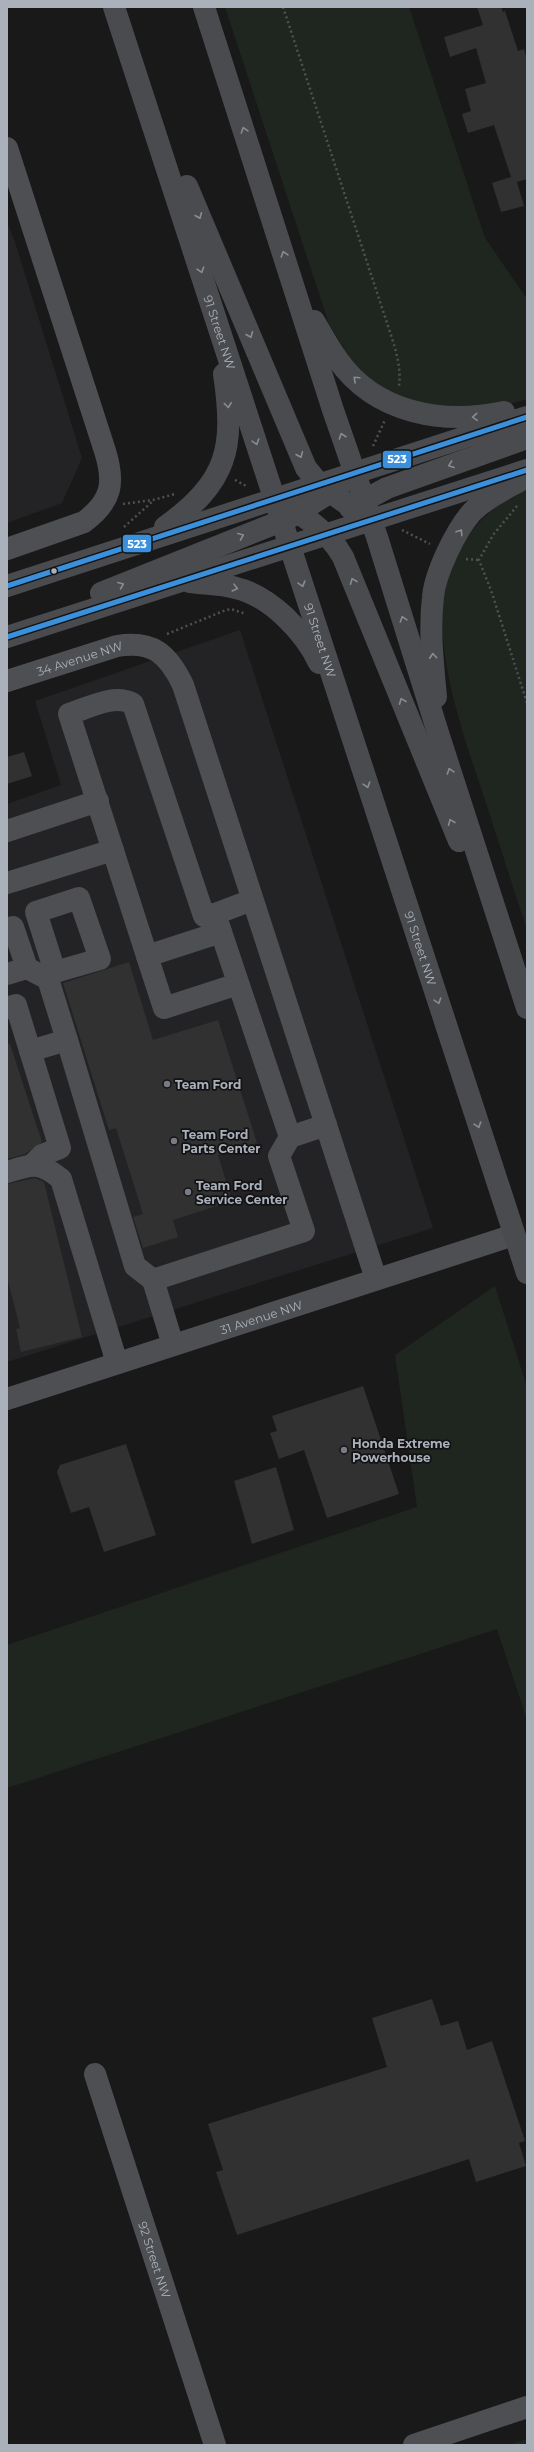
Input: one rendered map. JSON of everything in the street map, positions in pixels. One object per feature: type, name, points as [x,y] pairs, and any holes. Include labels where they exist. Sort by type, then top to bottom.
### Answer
[{"type":"main road","name":"91 Street NW","points":[[114,7],[274,498],[291,517],[291,547],[527,1274]]},
{"type":"main road","points":[[204,7],[354,473],[362,509],[377,537],[439,736],[527,1008]]},
{"type":"main road","points":[[129,51],[306,468],[326,489],[362,509],[527,470]]},
{"type":"main road","points":[[296,291],[338,361],[367,390],[381,401],[413,412],[476,418],[527,406]]},
{"type":"main road","points":[[152,538],[185,513],[204,494],[213,482],[227,449],[229,413],[214,311]]},
{"type":"main road","points":[[7,632],[291,517],[326,489],[354,473],[527,418]]},
{"type":"main road","points":[[7,638],[291,547],[362,509],[387,488],[527,438]]},
{"type":"main road","points":[[439,736],[432,649],[433,596],[446,553],[472,513],[500,491],[527,478]]},
{"type":"main road","points":[[7,586],[274,498],[326,489]]},
{"type":"main road","points":[[291,517],[321,531],[343,558],[527,1014]]},
{"type":"main road","points":[[183,581],[237,588],[264,600],[291,624],[314,652],[355,748]]},
{"type":"street","points":[[7,148],[108,459],[111,483],[106,500],[94,514],[84,522],[7,549]]},
{"type":"street","name":"34 Avenue NW","points":[[7,681],[117,646],[130,644],[152,648],[170,663],[183,685],[252,900]]},
{"type":"street","points":[[238,984],[164,1008],[70,714],[115,700],[126,700],[133,704],[204,916],[218,923],[290,1137]]},
{"type":"street","points":[[7,831],[98,802]]},
{"type":"street","points":[[7,883],[113,850]]},
{"type":"street","points":[[147,956],[218,923],[252,900],[376,1279]]},
{"type":"street","points":[[7,929],[13,927],[17,971],[52,976],[67,1040],[135,1266],[153,1280],[173,1345]]},
{"type":"street","points":[[7,1008],[16,1005],[60,1148],[42,1154],[33,1164]]},
{"type":"street","points":[[30,1051],[67,1040]]},
{"type":"street","points":[[153,1280],[304,1231],[279,1156],[290,1137],[326,1125]]},
{"type":"street","points":[[7,1172],[33,1164],[47,1167],[61,1178],[117,1363]]},
{"type":"street","name":"31 Avenue NW","points":[[7,1399],[514,1234]]},
{"type":"street","name":"92 Street NW","points":[[95,2074],[215,2445]]},
{"type":"street","points":[[414,2445],[527,2408]]},
{"type":"path","points":[[283,7],[398,360],[400,375],[392,406],[373,446]]},
{"type":"path","points":[[106,500],[127,505],[153,500]]},
{"type":"path","points":[[521,503],[493,535],[479,560],[492,593],[527,703]]},
{"type":"shaded area","points":[[225,7],[409,7],[485,238],[527,299],[527,399],[497,408],[472,411],[398,401],[356,369],[329,324]]},
{"type":"shaded area","points":[[7,222],[15,242],[82,458],[62,503],[7,523]]},
{"type":"shaded area","points":[[527,484],[527,930],[458,715],[444,650],[442,618],[445,588],[453,562],[460,548],[484,517]]},
{"type":"shaded area","points":[[240,630],[433,1228],[7,1362],[7,804],[61,785],[35,701]]},
{"type":"shaded area","points":[[495,1286],[527,1387],[527,1720],[497,1629],[7,1788],[7,1645],[417,1507],[395,1355]]},
{"type":"shaded area","points":[[527,2439],[527,2445],[508,2445]]},
{"type":"building","points":[[477,7],[501,7],[503,12],[505,11],[518,51],[524,49],[527,59],[527,179],[517,182],[524,206],[501,212],[492,183],[511,177],[494,125],[468,133],[462,114],[471,111],[465,89],[486,83],[476,48],[450,57],[444,37],[483,25]]},
{"type":"building","points":[[24,752],[32,776],[7,784],[7,757]]},
{"type":"building","name":"Team Ford","points":[[129,962],[153,1040],[218,1020],[257,1143],[218,1155],[232,1201],[173,1220],[178,1237],[143,1248],[133,1217],[143,1214],[116,1128],[109,1130],[63,983]]},
{"type":"building","points":[[7,1044],[10,1044],[42,1142],[25,1154],[7,1159]]},
{"type":"building","points":[[35,1178],[44,1182],[82,1337],[21,1352],[16,1329],[20,1328],[7,1277],[7,1184]]},
{"type":"building","name":"Honda Extreme Powerhouse","points":[[363,1386],[399,1494],[327,1518],[304,1450],[279,1459],[270,1433],[277,1431],[272,1416]]},
{"type":"building","points":[[126,1444],[156,1535],[104,1552],[89,1507],[71,1513],[57,1472],[60,1465]]},
{"type":"building","points":[[276,1467],[294,1530],[252,1544],[234,1481]]},
{"type":"building","points":[[432,1999],[441,2026],[458,2021],[467,2050],[492,2041],[525,2141],[519,2143],[526,2166],[476,2182],[469,2159],[237,2235],[216,2172],[223,2170],[208,2124],[387,2067],[372,2018]]},
{"type":"transit line","name":"523","points":[[7,586],[527,417]]},
{"type":"transit line","name":"523","points":[[7,637],[527,470]]},
{"type":"place","name":"Team Ford","points":[[167,1084]]},
{"type":"place","name":"Team Ford Parts Center","points":[[174,1141]]},
{"type":"place","name":"Team Ford Service Center","points":[[188,1192]]},
{"type":"place","name":"Honda Extreme Powerhouse","points":[[344,1450]]}]
